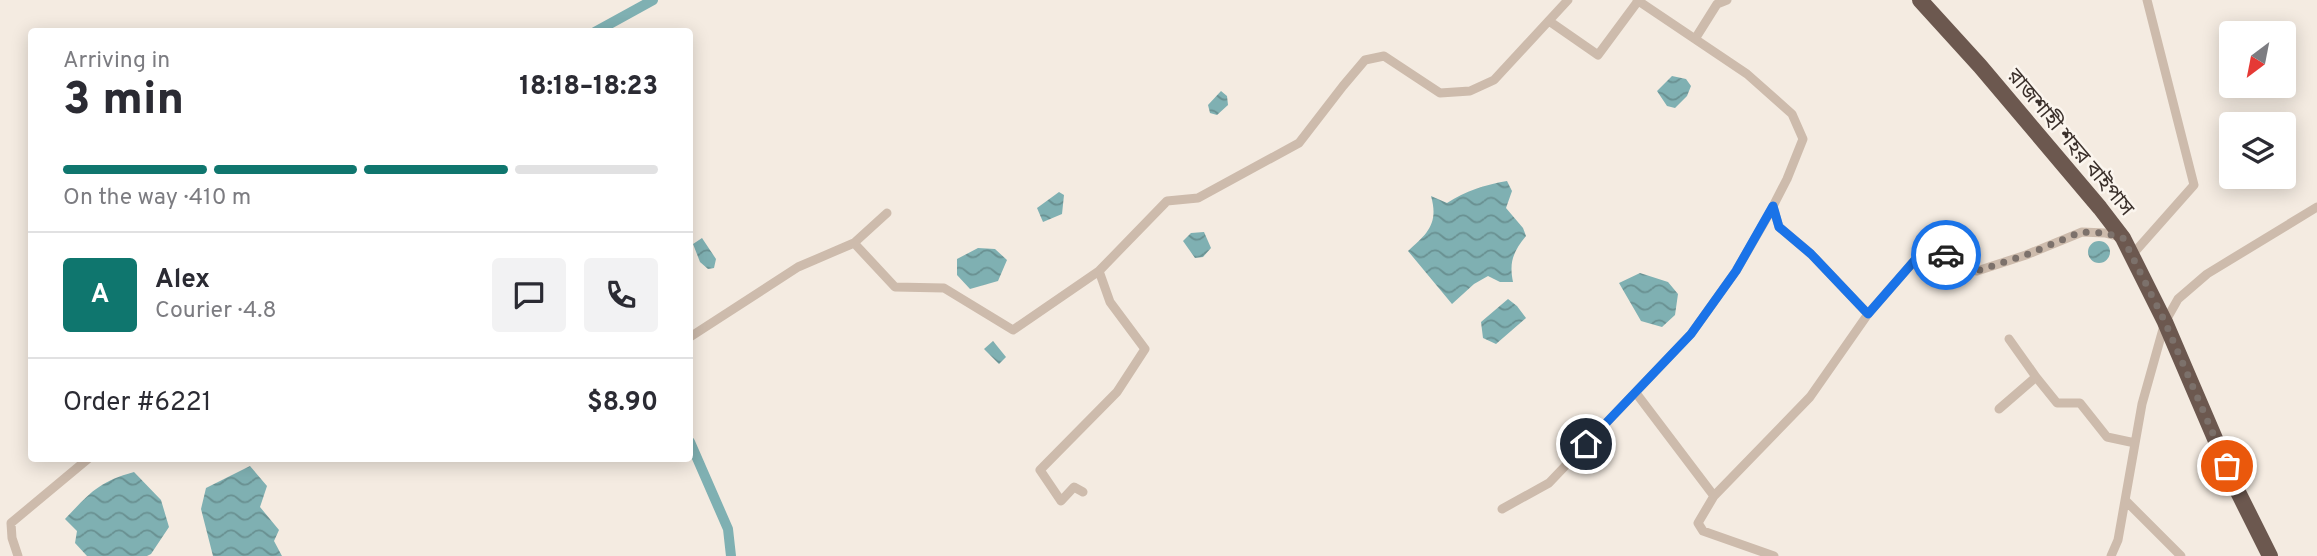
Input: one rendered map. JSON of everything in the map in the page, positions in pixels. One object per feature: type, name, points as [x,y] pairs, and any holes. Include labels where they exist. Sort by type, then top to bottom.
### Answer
[{"type":"highway","name":"রাজশাহী শহর বাইপাস","points":[[1920,0],[1997,86],[2123,238],[2165,322],[2237,490],[2270,556]]},
{"type":"street","points":[[854,243],[895,287],[944,288],[1013,330],[1099,271],[1167,201],[1198,198],[1299,143],[1365,60],[1384,56],[1440,93],[1470,91],[1494,80],[1568,0]]},
{"type":"street","points":[[1502,509],[1549,483],[1691,334],[1736,271],[1787,179],[1803,139],[1792,114],[1747,74],[1638,0],[1598,55],[1549,21]]},
{"type":"street","points":[[1695,39],[1717,4],[1727,0]]},
{"type":"street","points":[[2132,255],[2194,186],[2147,0]]},
{"type":"street","points":[[1773,206],[1779,227],[1811,254],[1868,314]]},
{"type":"street","points":[[2111,556],[2118,540],[2142,404],[2165,322],[2179,299],[2207,274],[2317,207]]},
{"type":"street","points":[[693,335],[798,267],[854,243],[887,213]]},
{"type":"street","points":[[1774,556],[1703,531],[1698,523],[1714,496],[1810,397],[1868,314],[1928,245],[1977,271],[2026,255],[2081,232],[2105,233],[2123,238]]},
{"type":"street","points":[[1083,492],[1074,487],[1060,501],[1040,470],[1117,393],[1144,349],[1110,302],[1099,271]]},
{"type":"street","points":[[2008,339],[2057,403],[2080,402],[2108,436],[2135,443]]},
{"type":"street","points":[[1999,409],[2036,377]]},
{"type":"street","points":[[1636,393],[1714,496]]},
{"type":"street","points":[[18,556],[12,538],[11,523],[84,462]]},
{"type":"street","points":[[2125,499],[2181,556]]},
{"type":"water","points":[[1672,76],[1686,79],[1691,86],[1687,96],[1675,108],[1667,106],[1657,91]]},
{"type":"water","points":[[1221,91],[1227,96],[1228,105],[1217,115],[1210,113],[1208,105]]},
{"type":"water","points":[[1507,181],[1512,191],[1506,208],[1523,228],[1526,236],[1513,258],[1513,282],[1500,282],[1488,276],[1474,284],[1452,304],[1408,251],[1430,228],[1433,214],[1431,196],[1447,203],[1476,189]]},
{"type":"water","points":[[1059,192],[1064,195],[1062,214],[1043,222],[1037,208]]},
{"type":"water","points":[[1204,232],[1211,248],[1203,257],[1195,258],[1183,241],[1191,233]]},
{"type":"water","points":[[702,238],[716,259],[714,268],[708,269],[700,262],[693,244]]},
{"type":"water","points":[[2099,241],[2107,244],[2110,252],[2107,260],[2099,263],[2091,260],[2088,252],[2091,244]]},
{"type":"water","points":[[978,248],[995,249],[1007,260],[998,281],[970,289],[957,275],[957,259]]},
{"type":"water","points":[[1640,273],[1668,282],[1678,294],[1675,315],[1662,327],[1641,321],[1619,283]]},
{"type":"water","points":[[1508,299],[1526,318],[1496,344],[1483,338],[1481,322]]},
{"type":"water","points":[[993,341],[1006,357],[999,364],[984,349]]},
{"type":"water","points":[[250,466],[267,486],[260,507],[279,530],[274,541],[282,556],[213,556],[201,509],[206,488]]},
{"type":"water","points":[[134,472],[161,500],[169,527],[147,556],[87,556],[75,543],[77,531],[65,519],[95,490]]},
{"type":"waterway","points":[[602,28],[653,0]]},
{"type":"waterway","points":[[693,449],[728,529],[731,556]]},
{"type":"way so far","points":[[1946,255],[1977,271],[2026,255],[2081,232],[2105,233],[2123,238],[2165,322],[2227,466]]},
{"type":"route","points":[[1586,444],[1691,334],[1736,271],[1773,206],[1779,227],[1811,254],[1868,314],[1928,245],[1946,255]]}]
